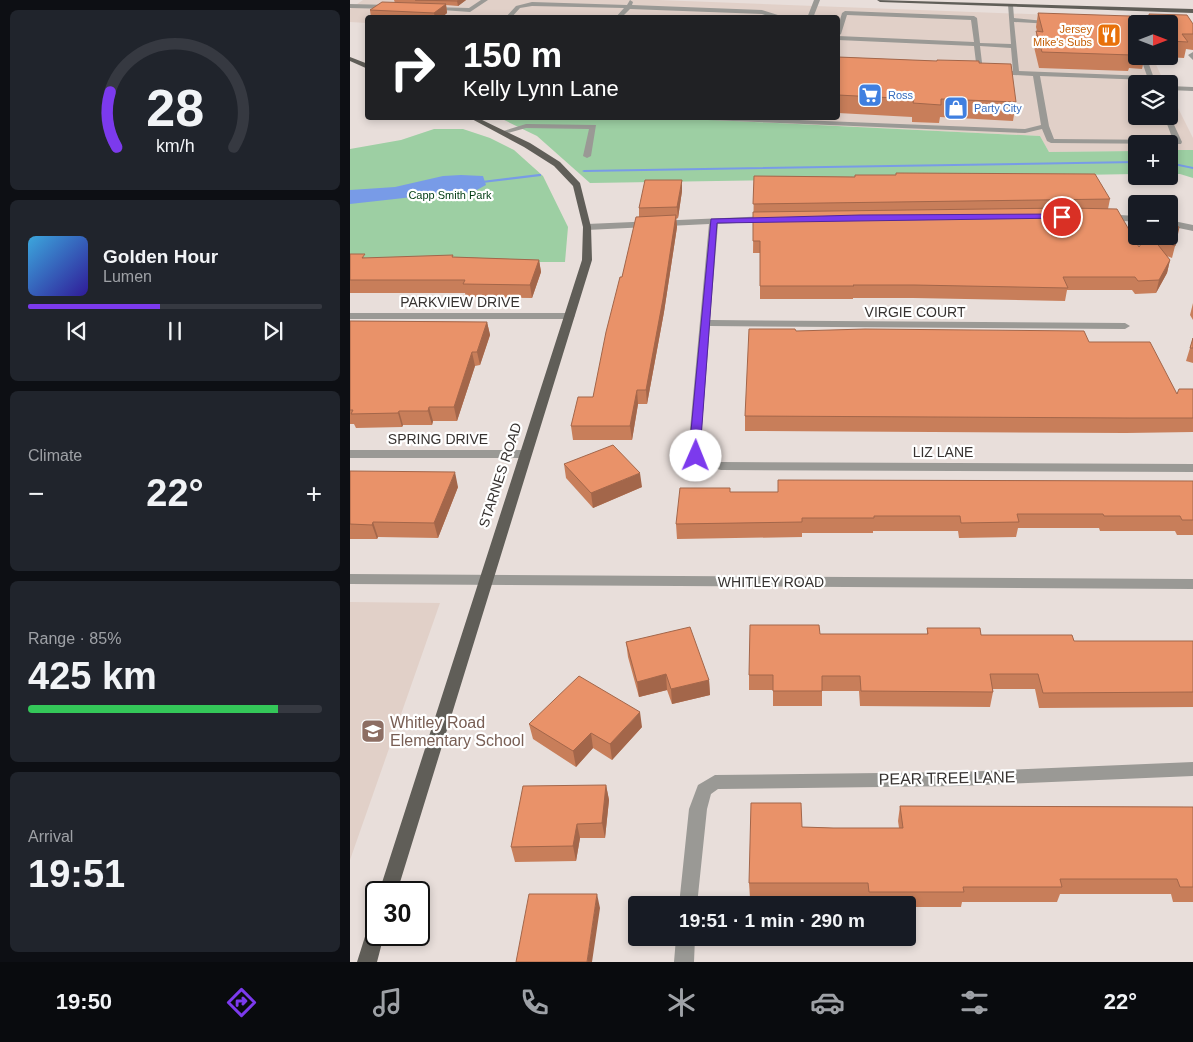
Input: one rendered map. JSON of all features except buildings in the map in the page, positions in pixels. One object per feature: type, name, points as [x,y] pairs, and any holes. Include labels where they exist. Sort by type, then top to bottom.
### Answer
[{"type":"main road","points":[[880,0],[1193,11]]},
{"type":"main road","points":[[350,59],[365,66]]},
{"type":"main road","name":"STARNES ROAD","points":[[391,881],[587,260],[587,227],[577,184],[557,164],[504,132],[478,120]]},
{"type":"main road","points":[[367,962],[372,946]]},
{"type":"street","points":[[367,6],[378,0]]},
{"type":"street","points":[[424,9],[470,10],[485,0]]},
{"type":"street","points":[[811,15],[817,0]]},
{"type":"street","points":[[620,15],[630,3]]},
{"type":"street","points":[[510,15],[518,7],[532,4],[630,3],[762,12],[774,15]]},
{"type":"street","points":[[1010,5],[1016,73]]},
{"type":"street","points":[[350,6],[395,8]]},
{"type":"street","points":[[1177,11],[1181,17]]},
{"type":"street","points":[[840,28],[845,13],[974,18],[980,71]]},
{"type":"street","points":[[1012,20],[1058,22]]},
{"type":"street","points":[[840,38],[1014,46]]},
{"type":"street","points":[[1193,54],[1191,55],[1193,58]]},
{"type":"street","points":[[360,63],[365,62]]},
{"type":"street","points":[[971,71],[1128,80]]},
{"type":"street","points":[[1036,74],[1045,126],[1051,141],[1178,142],[1171,125]]},
{"type":"street","points":[[1178,88],[1193,89]]},
{"type":"street","points":[[757,120],[1025,131],[1045,126]]},
{"type":"street","points":[[504,132],[526,126],[593,127],[587,156]]},
{"type":"street","points":[[1099,217],[1128,218]]},
{"type":"street","points":[[587,227],[714,220],[782,219]]},
{"type":"street","points":[[705,323],[714,220]]},
{"type":"street","points":[[1178,225],[1193,228]]},
{"type":"street","name":"PARKVIEW DRIVE","points":[[350,316],[570,316]]},
{"type":"street","name":"VIRGIE COURT","points":[[705,323],[1125,326]]},
{"type":"street","name":"LIZ LANE","points":[[705,323],[694,452],[704,464],[721,466],[1193,468]]},
{"type":"street","name":"SPRING DRIVE","points":[[350,454],[526,454]]},
{"type":"street","name":"WHITLEY ROAD","points":[[350,579],[1193,584]]},
{"type":"street","name":"PEAR TREE LANE","points":[[689,896],[698,809],[704,790],[715,782],[960,779],[1193,769]]},
{"type":"street","points":[[684,962],[685,946]]},
{"type":"shaded area","points":[[363,0],[658,0],[1128,18],[1128,65],[1156,65],[1161,75],[1128,75],[1128,125],[1178,125],[1178,108],[1193,138],[1193,150],[1178,150],[1178,135],[1128,135],[1128,151],[1049,152],[1040,136],[714,120],[840,120],[840,15],[365,15],[365,23],[350,22],[350,9]]},
{"type":"shaded area","name":"Whitley Road Elementary School","points":[[350,602],[440,603],[350,860]]},
{"type":"green space","points":[[504,120],[714,120],[1040,136],[1049,152],[1128,151],[1128,174],[590,183],[537,136]]},
{"type":"green space","name":"Capp Smith Park","points":[[434,129],[463,129],[490,138],[514,150],[543,176],[568,227],[565,262],[350,262],[350,149],[401,140]]},
{"type":"green space","points":[[1178,150],[1193,150],[1193,178],[1178,174]]},
{"type":"water","points":[[443,176],[483,176],[486,185],[471,193],[440,194],[350,204],[350,190],[395,187]]},
{"type":"waterway","points":[[584,171],[1128,162]]},
{"type":"waterway","points":[[1178,165],[1193,168]]},
{"type":"waterway","points":[[474,183],[539,175]]},
{"type":"place","name":"Jersey Mike's Subs","points":[[1109,35]]},
{"type":"place","name":"Ross","points":[[870,95]]},
{"type":"place","name":"Party City","points":[[956,108]]},
{"type":"place","name":"Whitley Road Elementary School","points":[[373,731]]},
{"type":"route","points":[[696,456],[694,452],[714,220],[860,217],[1062,217]]}]
